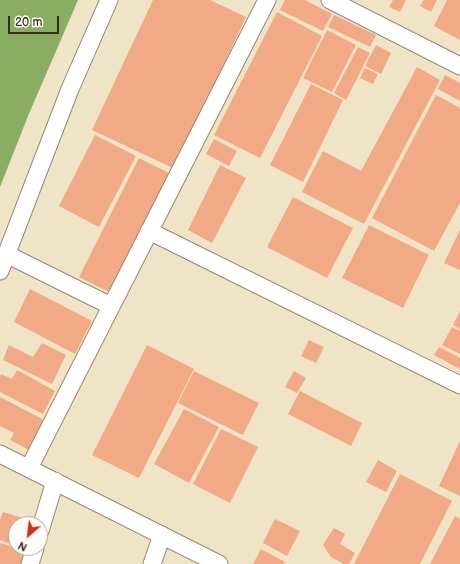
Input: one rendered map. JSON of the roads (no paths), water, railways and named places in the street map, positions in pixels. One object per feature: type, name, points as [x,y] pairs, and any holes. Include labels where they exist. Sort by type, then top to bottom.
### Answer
[{"type":"street","points":[[0,271],[70,90],[109,0]]},
{"type":"street","points":[[29,468],[267,0]]},
{"type":"street","points":[[330,0],[460,66]]},
{"type":"street","points":[[149,231],[460,385]]},
{"type":"street","points":[[6,254],[111,306]]},
{"type":"street","points":[[0,454],[162,534],[219,564]]},
{"type":"street","points":[[44,516],[55,481]]},
{"type":"street","points":[[152,564],[162,534]]}]
